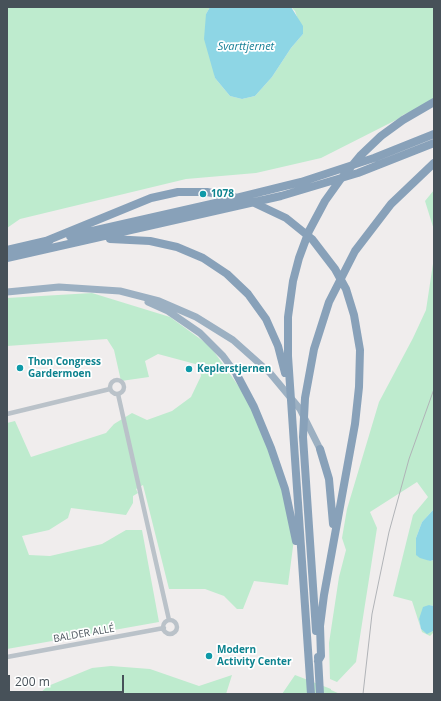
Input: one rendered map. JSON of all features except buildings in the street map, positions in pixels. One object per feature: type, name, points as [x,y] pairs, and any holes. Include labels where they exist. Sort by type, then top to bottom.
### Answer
[{"type":"highway","points":[[311,694],[291,409],[287,330],[291,291],[306,240],[325,201],[348,170],[374,142],[400,122],[434,102]]},
{"type":"highway","points":[[7,250],[227,201],[301,182],[368,160],[434,134]]},
{"type":"highway","points":[[7,258],[303,190],[376,166],[434,143]]},
{"type":"highway","points":[[320,694],[304,436],[305,398],[314,348],[332,295],[355,251],[377,221],[399,195],[434,163]]},
{"type":"highway","points":[[46,241],[151,198],[178,192],[201,191],[226,194],[266,207],[291,221],[326,255],[339,276],[352,304],[359,341],[360,387],[355,424],[324,595],[320,626],[321,656],[318,661]]},
{"type":"highway","points":[[90,240],[140,240],[168,244],[203,258],[235,280],[258,306],[274,336],[284,369],[291,409]]},
{"type":"highway","points":[[7,292],[59,287],[96,288],[120,291],[149,298],[196,317],[238,344],[275,378],[302,414],[320,449],[331,489],[333,543]]},
{"type":"highway","points":[[96,288],[143,300],[178,317],[208,340],[223,356],[237,375],[260,419],[281,476],[294,531],[301,598],[305,605]]},
{"type":"street","points":[[110,389],[111,384],[114,381],[120,382],[123,386],[123,390],[118,394]]},
{"type":"street","points":[[110,389],[114,394],[118,394]]},
{"type":"street","points":[[7,414],[110,389]]},
{"type":"street","points":[[118,394],[169,620]]},
{"type":"street","points":[[169,620],[175,622],[176,630],[169,633],[164,628],[165,622],[169,620]]},
{"type":"street","name":"BALDER ALLÉ","points":[[7,657],[164,628]]},
{"type":"green space","points":[[7,7],[210,7],[206,14],[215,78],[230,96],[242,99],[255,96],[272,77],[291,48],[303,34],[295,11],[291,7],[434,7],[434,101],[403,115],[398,119],[321,158],[256,173],[186,179],[20,219],[7,228]]},
{"type":"green space","points":[[434,190],[434,230],[425,201]]},
{"type":"green space","points":[[434,257],[434,509],[422,522],[416,538],[417,555],[430,561],[434,560],[434,606],[429,605],[419,619],[421,629],[412,601],[393,596],[413,515],[428,497],[417,482],[370,512],[377,528],[356,662],[337,682],[330,679],[329,643],[339,577],[346,550],[342,538],[347,509],[379,402],[426,310]]},
{"type":"green space","points":[[92,293],[170,317],[210,346],[247,398],[277,468],[294,539],[288,585],[254,581],[243,609],[237,609],[224,596],[205,589],[169,589],[143,485],[136,489],[138,493],[133,496],[133,503],[126,515],[71,508],[68,518],[49,530],[22,536],[29,555],[50,556],[102,544],[126,530],[142,530],[159,622],[7,649],[7,423],[15,421],[31,457],[106,433],[114,424],[132,413],[147,420],[172,411],[191,397],[201,376],[199,365],[158,354],[145,361],[149,377],[121,381],[114,350],[107,339],[7,346],[7,298]]},
{"type":"green space","points":[[434,628],[434,632],[430,636],[422,632],[421,629],[427,633],[433,631]]},
{"type":"green space","points":[[111,666],[150,669],[199,686],[232,675],[226,694],[39,694],[48,686],[92,668]]},
{"type":"green space","points":[[295,675],[331,689],[340,694],[282,694]]},
{"type":"water","name":"Svarttjernet","points":[[210,7],[291,7],[303,26],[303,34],[291,48],[272,77],[255,96],[242,99],[230,96],[215,78],[204,39],[206,14]]},
{"type":"water","points":[[434,509],[434,560],[430,561],[416,555],[416,538],[422,522]]},
{"type":"water","points":[[429,605],[434,606],[434,628],[433,631],[427,634],[421,629],[419,619],[423,607]]},
{"type":"railway","points":[[363,694],[372,614],[389,532],[409,459],[434,389]]},
{"type":"place","name":"1078","points":[[203,194]]},
{"type":"place","name":"Thon Congress Gardermoen","points":[[20,368]]},
{"type":"place","name":"Keplerstjernen","points":[[189,369]]},
{"type":"place","name":"Modern Activity Center","points":[[209,656]]}]
